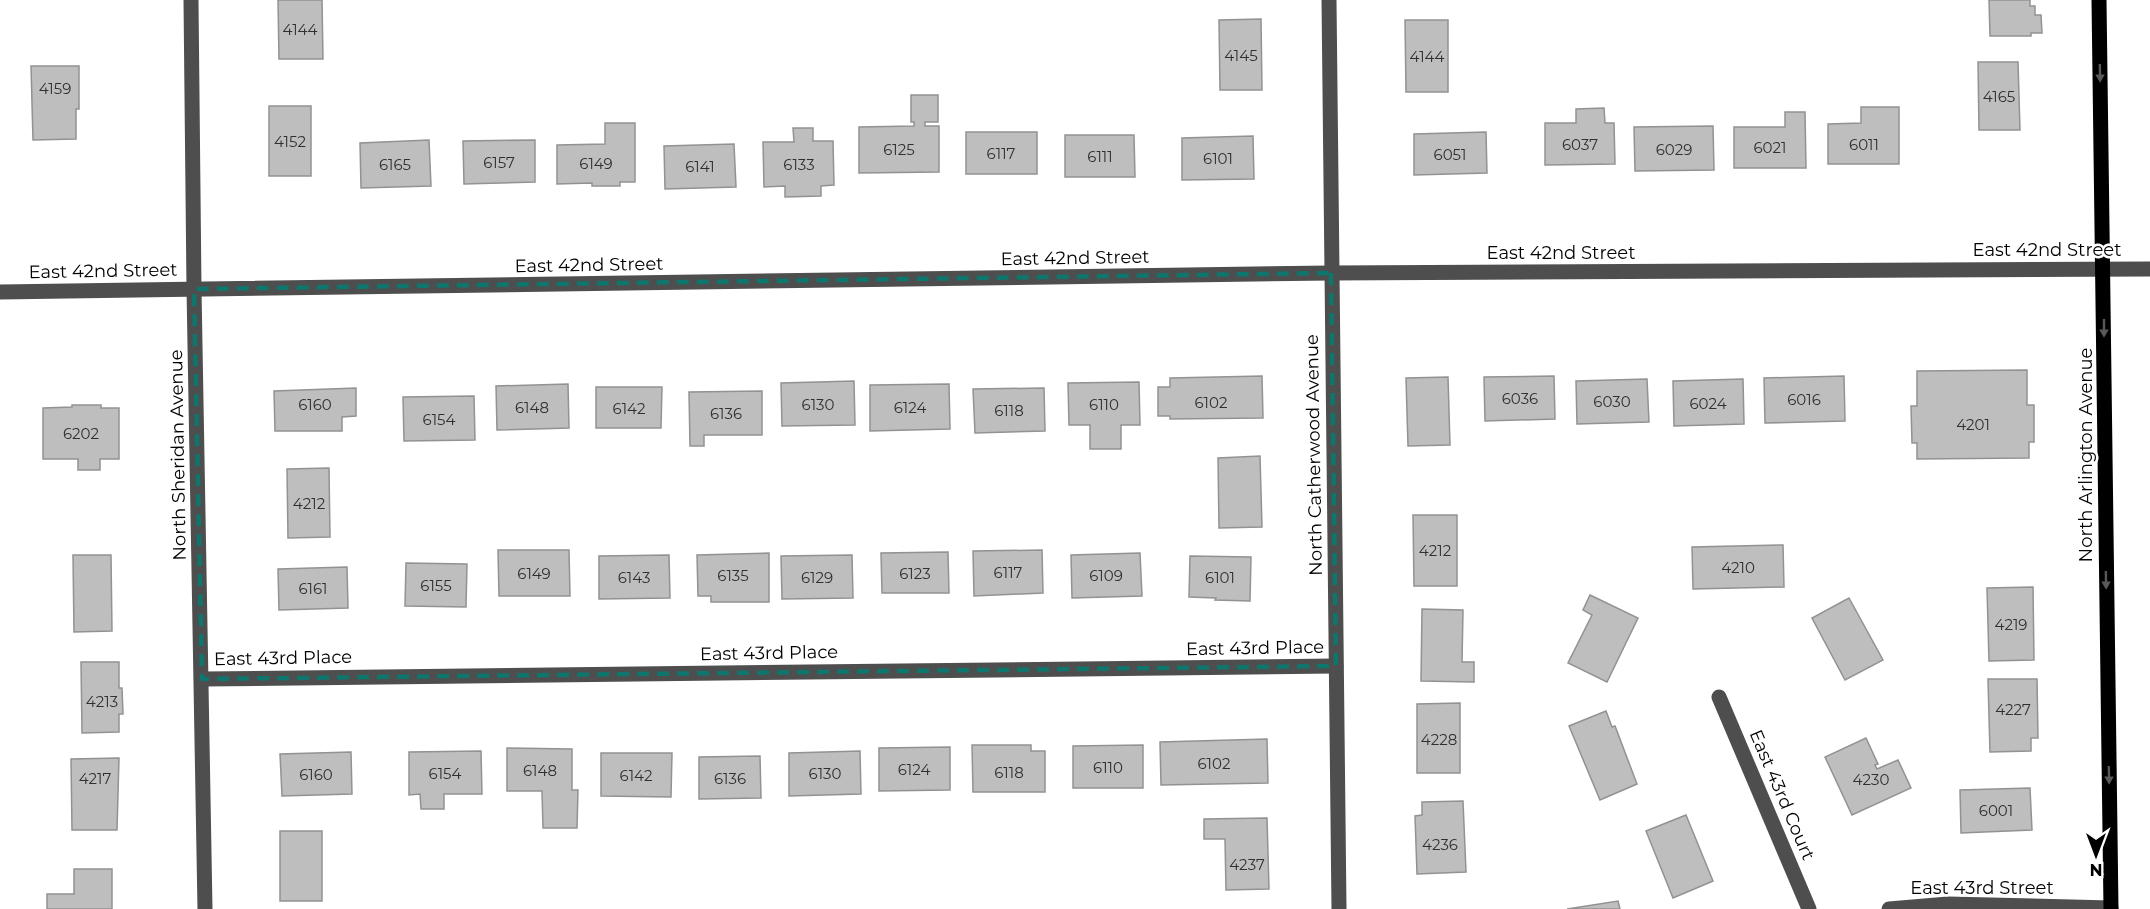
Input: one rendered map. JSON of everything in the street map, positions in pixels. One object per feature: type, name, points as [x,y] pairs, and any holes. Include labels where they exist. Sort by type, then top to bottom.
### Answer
[{"type":"main road","name":"North Arlington Avenue","points":[[2099,0],[2111,909]]},
{"type":"street","name":"North Sheridan Avenue","points":[[191,0],[205,909]]},
{"type":"street","name":"North Catherwood Avenue","points":[[1329,0],[1339,909]]},
{"type":"street","name":"East 42nd Street","points":[[0,292],[1331,273],[2150,269]]},
{"type":"street","name":"East 43rd Place","points":[[202,679],[1336,666]]},
{"type":"street","name":"East 43rd Court","points":[[1719,697],[1809,909]]},
{"type":"street","name":"East 43rd Street","points":[[1889,909],[1948,904],[2111,909]]},
{"type":"highlighted area","points":[[1331,273],[1336,666],[202,679],[194,289]]},
{"type":"building","points":[[278,0],[322,0],[323,59],[279,59]]},
{"type":"building","points":[[1989,0],[2030,0],[2030,6],[2035,6],[2035,15],[2041,15],[2042,33],[2031,33],[2031,36],[1990,36]]},
{"type":"building","points":[[1261,19],[1262,90],[1220,90],[1219,20]]},
{"type":"building","points":[[1405,20],[1448,20],[1448,92],[1406,92]]},
{"type":"building","points":[[1978,62],[2018,62],[2020,130],[1979,130]]},
{"type":"building","points":[[31,66],[79,66],[76,139],[33,140]]},
{"type":"building","points":[[911,95],[938,95],[938,122],[925,122],[925,126],[939,126],[939,172],[859,173],[859,127],[914,126],[914,122],[911,122]]},
{"type":"building","points":[[269,106],[311,106],[311,176],[269,176]]},
{"type":"building","points":[[1861,107],[1899,107],[1899,164],[1828,164],[1828,124],[1861,123]]},
{"type":"building","points":[[1604,108],[1605,123],[1614,123],[1615,164],[1545,165],[1545,123],[1576,123],[1576,109]]},
{"type":"building","points":[[1785,112],[1805,112],[1806,168],[1734,168],[1734,127],[1785,127]]},
{"type":"building","points":[[605,123],[635,123],[635,182],[620,182],[620,186],[592,186],[592,183],[557,184],[557,145],[605,144]]},
{"type":"building","points":[[1713,126],[1714,170],[1635,171],[1634,127]]},
{"type":"building","points":[[793,128],[813,128],[813,141],[833,141],[834,185],[821,186],[821,196],[785,197],[785,186],[764,187],[763,142],[794,142]]},
{"type":"building","points":[[966,132],[1037,132],[1037,174],[966,174]]},
{"type":"building","points":[[1486,132],[1487,173],[1414,175],[1414,134]]},
{"type":"building","points":[[1065,135],[1134,135],[1135,177],[1065,177]]},
{"type":"building","points":[[1253,136],[1254,179],[1182,180],[1182,138]]},
{"type":"building","points":[[429,140],[431,186],[361,188],[360,143]]},
{"type":"building","points":[[535,140],[535,182],[464,184],[463,141]]},
{"type":"building","points":[[734,144],[736,187],[665,189],[664,146]]},
{"type":"building","points":[[2027,370],[2027,405],[2034,405],[2034,442],[2029,442],[2029,458],[1917,459],[1917,443],[1912,443],[1911,406],[1917,406],[1917,371]]},
{"type":"building","points":[[1262,376],[1263,418],[1170,419],[1170,416],[1158,416],[1158,387],[1170,387],[1170,378]]},
{"type":"building","points":[[1554,376],[1555,419],[1485,421],[1484,377]]},
{"type":"building","points":[[1844,376],[1845,421],[1765,423],[1764,378]]},
{"type":"building","points":[[1448,377],[1450,445],[1408,446],[1406,378]]},
{"type":"building","points":[[1647,379],[1649,422],[1577,424],[1576,381]]},
{"type":"building","points":[[1743,379],[1744,424],[1674,426],[1673,381]]},
{"type":"building","points":[[854,381],[855,425],[782,426],[781,383]]},
{"type":"building","points":[[1139,382],[1140,425],[1121,425],[1121,449],[1090,449],[1090,425],[1069,425],[1068,383]]},
{"type":"building","points":[[568,384],[569,428],[497,430],[496,386]]},
{"type":"building","points":[[949,384],[950,429],[870,431],[870,385]]},
{"type":"building","points":[[596,387],[662,387],[661,428],[596,428]]},
{"type":"building","points":[[356,388],[356,416],[342,417],[342,431],[275,431],[274,391]]},
{"type":"building","points":[[1044,388],[1045,431],[975,433],[973,389]]},
{"type":"building","points":[[762,391],[762,435],[704,435],[704,446],[690,446],[689,392]]},
{"type":"building","points":[[474,396],[475,440],[404,441],[403,397]]},
{"type":"building","points":[[72,405],[101,405],[101,408],[119,408],[119,459],[100,459],[100,470],[78,470],[78,459],[43,459],[43,408],[72,407]]},
{"type":"building","points":[[1260,456],[1262,527],[1219,528],[1218,458]]},
{"type":"building","points":[[329,468],[330,537],[288,538],[287,469]]},
{"type":"building","points":[[1413,515],[1457,515],[1457,586],[1414,586]]},
{"type":"building","points":[[1783,545],[1784,587],[1693,589],[1692,547]]},
{"type":"building","points":[[498,550],[569,550],[570,596],[499,596]]},
{"type":"building","points":[[1042,550],[1043,593],[974,596],[973,551]]},
{"type":"building","points":[[948,552],[949,593],[882,593],[881,553]]},
{"type":"building","points":[[769,553],[769,602],[711,602],[711,596],[698,596],[697,555]]},
{"type":"building","points":[[1140,553],[1142,596],[1072,598],[1071,555]]},
{"type":"building","points":[[73,555],[111,555],[112,631],[74,632]]},
{"type":"building","points":[[669,555],[670,598],[599,599],[599,556]]},
{"type":"building","points":[[852,555],[853,598],[782,599],[781,556]]},
{"type":"building","points":[[1190,556],[1251,557],[1250,601],[1189,597]]},
{"type":"building","points":[[406,563],[467,564],[466,607],[405,606]]},
{"type":"building","points":[[347,567],[348,608],[279,610],[278,569]]},
{"type":"building","points":[[2033,587],[2034,660],[1989,661],[1987,588]]},
{"type":"building","points":[[1590,595],[1638,618],[1607,682],[1568,663],[1592,615],[1583,610]]},
{"type":"building","points":[[1849,598],[1883,660],[1845,680],[1812,618]]},
{"type":"building","points":[[1422,609],[1463,610],[1462,662],[1474,662],[1474,682],[1421,681]]},
{"type":"building","points":[[81,662],[119,662],[119,688],[122,688],[123,714],[119,714],[119,732],[82,733]]},
{"type":"building","points":[[1988,679],[2037,679],[2038,738],[2031,738],[2031,751],[1990,752]]},
{"type":"building","points":[[1460,703],[1460,773],[1417,773],[1417,704]]},
{"type":"building","points":[[1606,711],[1612,727],[1615,726],[1637,784],[1600,800],[1569,726]]},
{"type":"building","points":[[1866,738],[1878,764],[1875,765],[1877,769],[1898,760],[1911,788],[1852,815],[1825,757]]},
{"type":"building","points":[[1267,739],[1268,783],[1161,785],[1160,742]]},
{"type":"building","points":[[972,745],[1031,745],[1031,751],[1045,751],[1045,792],[973,792]]},
{"type":"building","points":[[1143,745],[1143,788],[1073,788],[1073,746]]},
{"type":"building","points":[[950,747],[950,790],[879,791],[879,748]]},
{"type":"building","points":[[507,748],[572,749],[572,790],[578,790],[577,828],[543,828],[542,791],[507,791]]},
{"type":"building","points":[[481,751],[482,794],[444,794],[444,809],[421,809],[420,794],[409,795],[409,752]]},
{"type":"building","points":[[860,751],[861,794],[789,796],[789,753]]},
{"type":"building","points":[[351,752],[352,794],[282,796],[280,754]]},
{"type":"building","points":[[601,753],[672,753],[671,797],[601,796]]},
{"type":"building","points":[[760,756],[761,798],[699,799],[699,757]]},
{"type":"building","points":[[119,758],[117,830],[72,830],[71,759]]},
{"type":"building","points":[[2030,788],[2032,830],[1961,833],[1960,790]]},
{"type":"building","points":[[1463,801],[1466,872],[1417,874],[1415,816],[1422,815],[1422,802]]},
{"type":"building","points":[[1686,815],[1713,881],[1673,898],[1646,831]]},
{"type":"building","points":[[1267,818],[1269,889],[1226,890],[1225,839],[1204,839],[1204,819]]},
{"type":"building","points":[[280,831],[322,831],[322,901],[280,901]]},
{"type":"building","points":[[74,869],[112,869],[112,909],[47,909],[47,894],[74,894]]},
{"type":"building","points":[[1618,901],[1620,909],[1567,909]]}]
